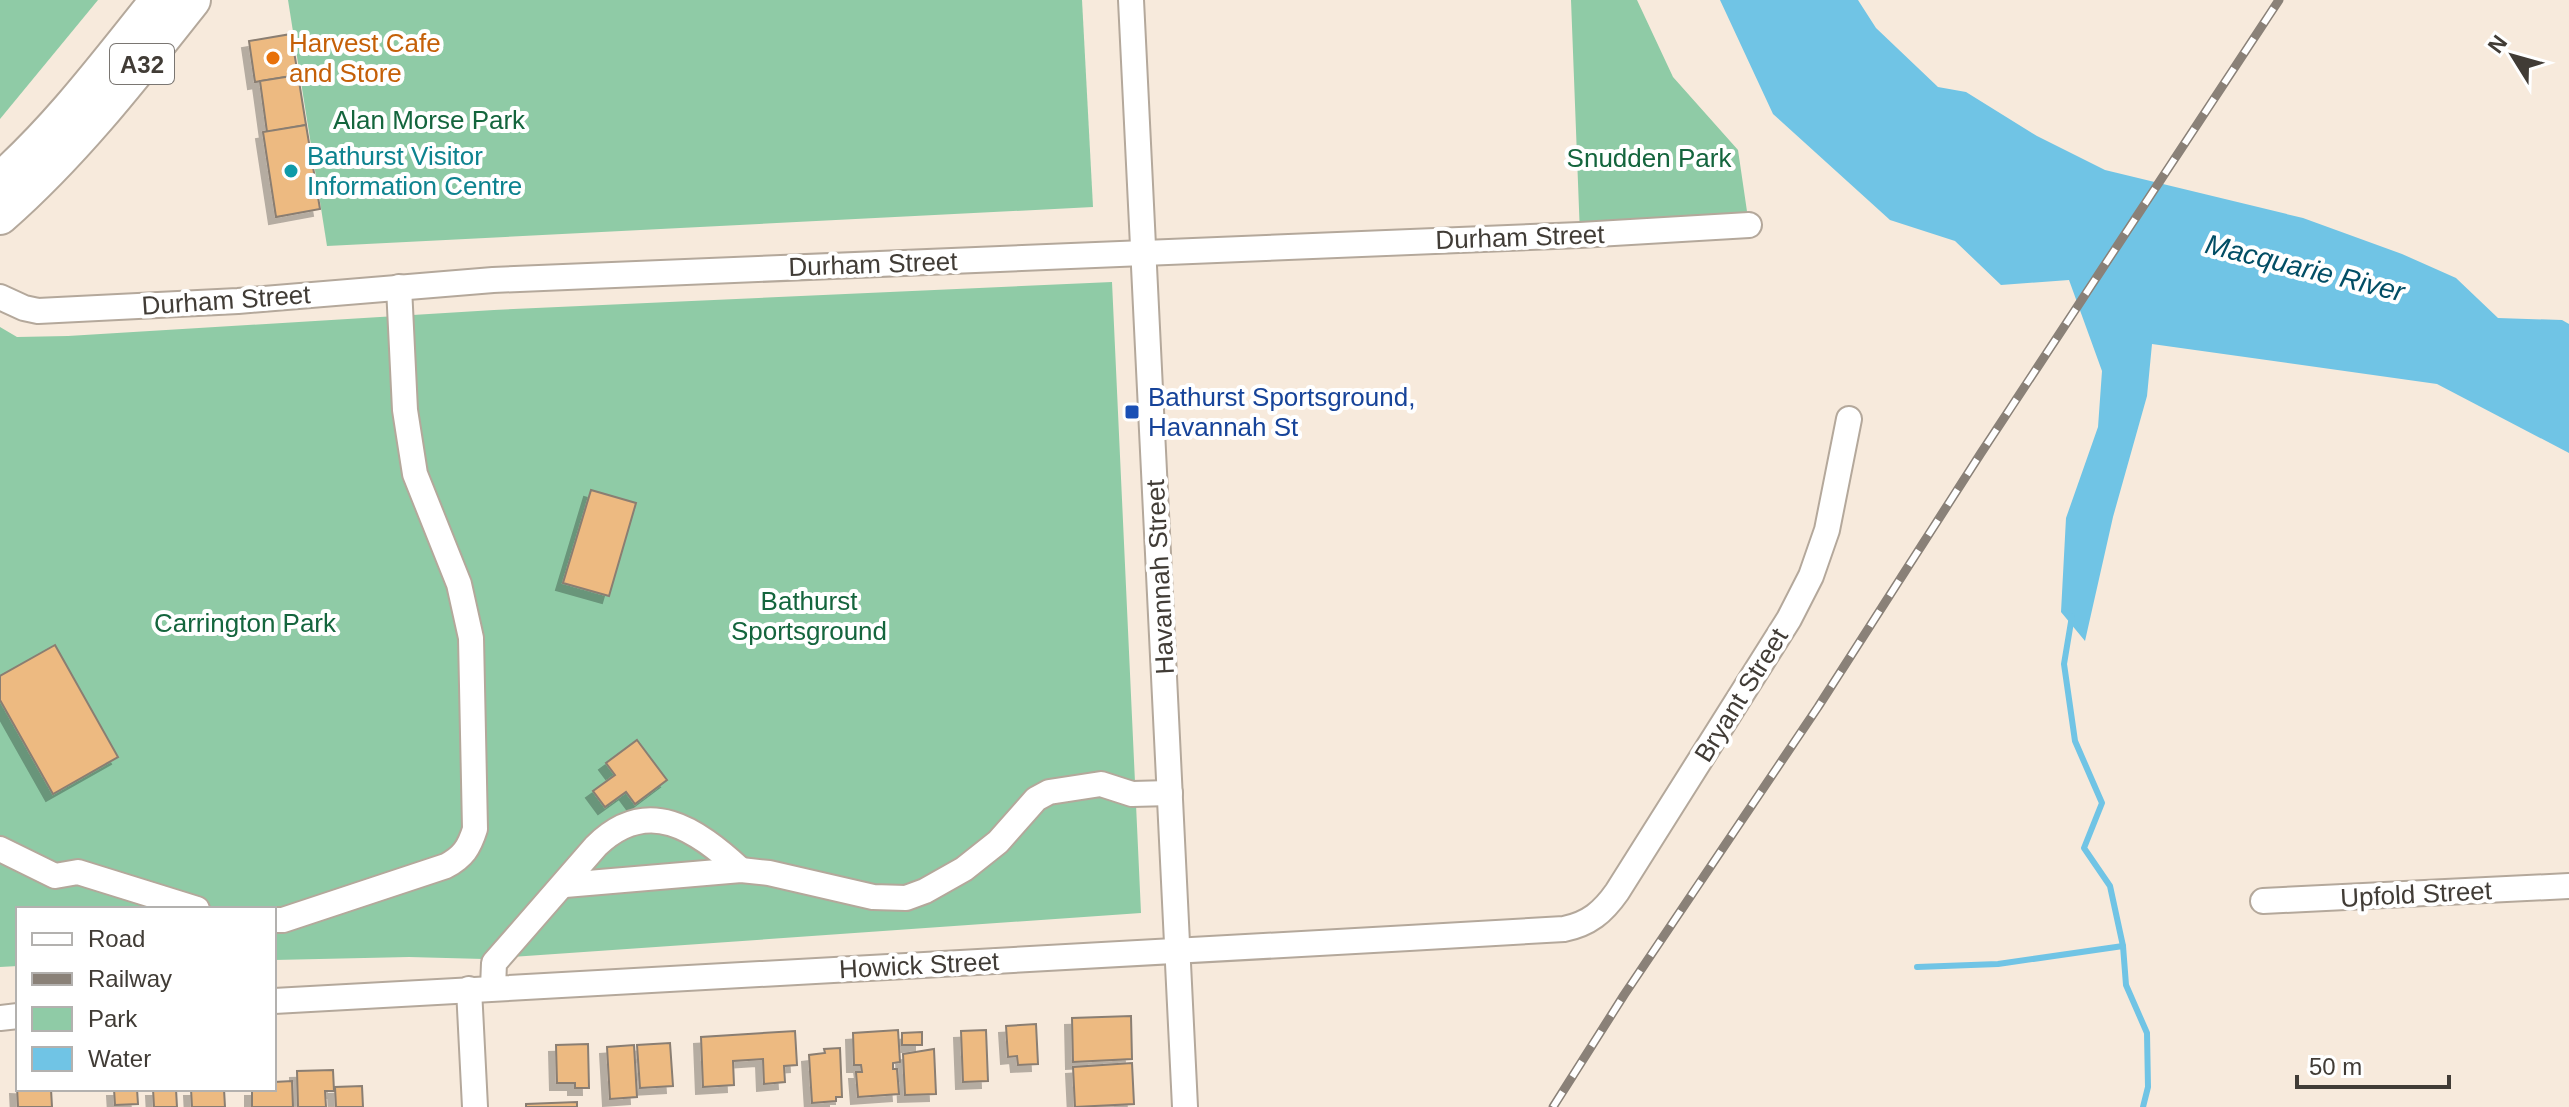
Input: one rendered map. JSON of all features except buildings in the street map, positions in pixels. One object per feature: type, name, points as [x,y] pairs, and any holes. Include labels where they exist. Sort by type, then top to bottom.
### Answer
[{"type":"highway","name":"A32","points":[[0,181],[23,161],[69,109],[159,0]]},
{"type":"highway","name":"A32","points":[[0,216],[43,178],[71,147],[192,0]]},
{"type":"street","name":"Havannah Street","points":[[1131,0],[1185,1107]]},
{"type":"street","name":"Durham Street","points":[[0,297],[38,311],[238,301],[493,280],[1580,235],[1749,225]]},
{"type":"street","points":[[276,920],[446,866],[463,855],[475,829],[471,638],[459,584],[413,463],[405,410],[399,287]]},
{"type":"street","name":"Bryant Street","points":[[1564,929],[1580,926],[1595,918],[1607,906],[1789,619],[1811,576],[1827,530],[1849,419]]},
{"type":"street","points":[[565,885],[741,870],[769,873],[873,897],[906,898],[964,869],[998,842],[1036,799],[1049,792],[1101,784],[1132,794],[1170,793]]},
{"type":"street","points":[[475,1107],[481,988],[494,963],[609,833],[626,824],[644,820],[665,821],[684,828],[718,849],[741,870]]},
{"type":"street","points":[[0,849],[55,876],[78,872],[191,907]]},
{"type":"street","name":"Upfold Street","points":[[2263,901],[2569,886]]},
{"type":"street","name":"Howick Street","points":[[276,1001],[1564,929]]},
{"type":"green space","points":[[0,0],[98,0],[0,119]]},
{"type":"green space","name":"Alan Morse Park","points":[[288,0],[1082,0],[1093,207],[327,246]]},
{"type":"green space","name":"Snudden Park","points":[[1571,0],[1637,0],[1673,77],[1738,150],[1749,225],[1580,235]]},
{"type":"green space","points":[[1112,282],[1141,913],[484,959],[276,960],[276,907],[16,907],[16,966],[0,967],[0,327],[17,337],[68,336],[494,310]]},
{"type":"water","name":"Macquarie River","points":[[1720,0],[1858,0],[1876,28],[1938,87],[1966,92],[2037,136],[2105,170],[2303,218],[2402,254],[2456,278],[2498,318],[2562,320],[2569,324],[2569,453],[2437,384],[2152,344],[2147,396],[2113,517],[2085,641],[2061,612],[2066,518],[2098,427],[2102,371],[2069,280],[2001,285],[1955,241],[1890,220],[1773,114]]},
{"type":"waterway","points":[[2072,616],[2064,664],[2075,741],[2102,803],[2084,848],[2110,886],[2123,946],[2126,985],[2147,1033],[2148,1087],[2143,1107]]},
{"type":"waterway","points":[[1917,967],[1998,964],[2123,946]]},
{"type":"railway","points":[[1553,1107],[2279,0]]},
{"type":"place","name":"Harvest Cafe and Store","points":[[273,58]]},
{"type":"place","name":"Bathurst Visitor Information Centre","points":[[291,171]]},
{"type":"place","name":"Bathurst Sportsground, Havannah St","points":[[1132,412]]},
{"type":"park label","name":"Bathurst Sportsground","points":[[809,616]]},
{"type":"park label","name":"Carrington Park","points":[[245,623]]}]
